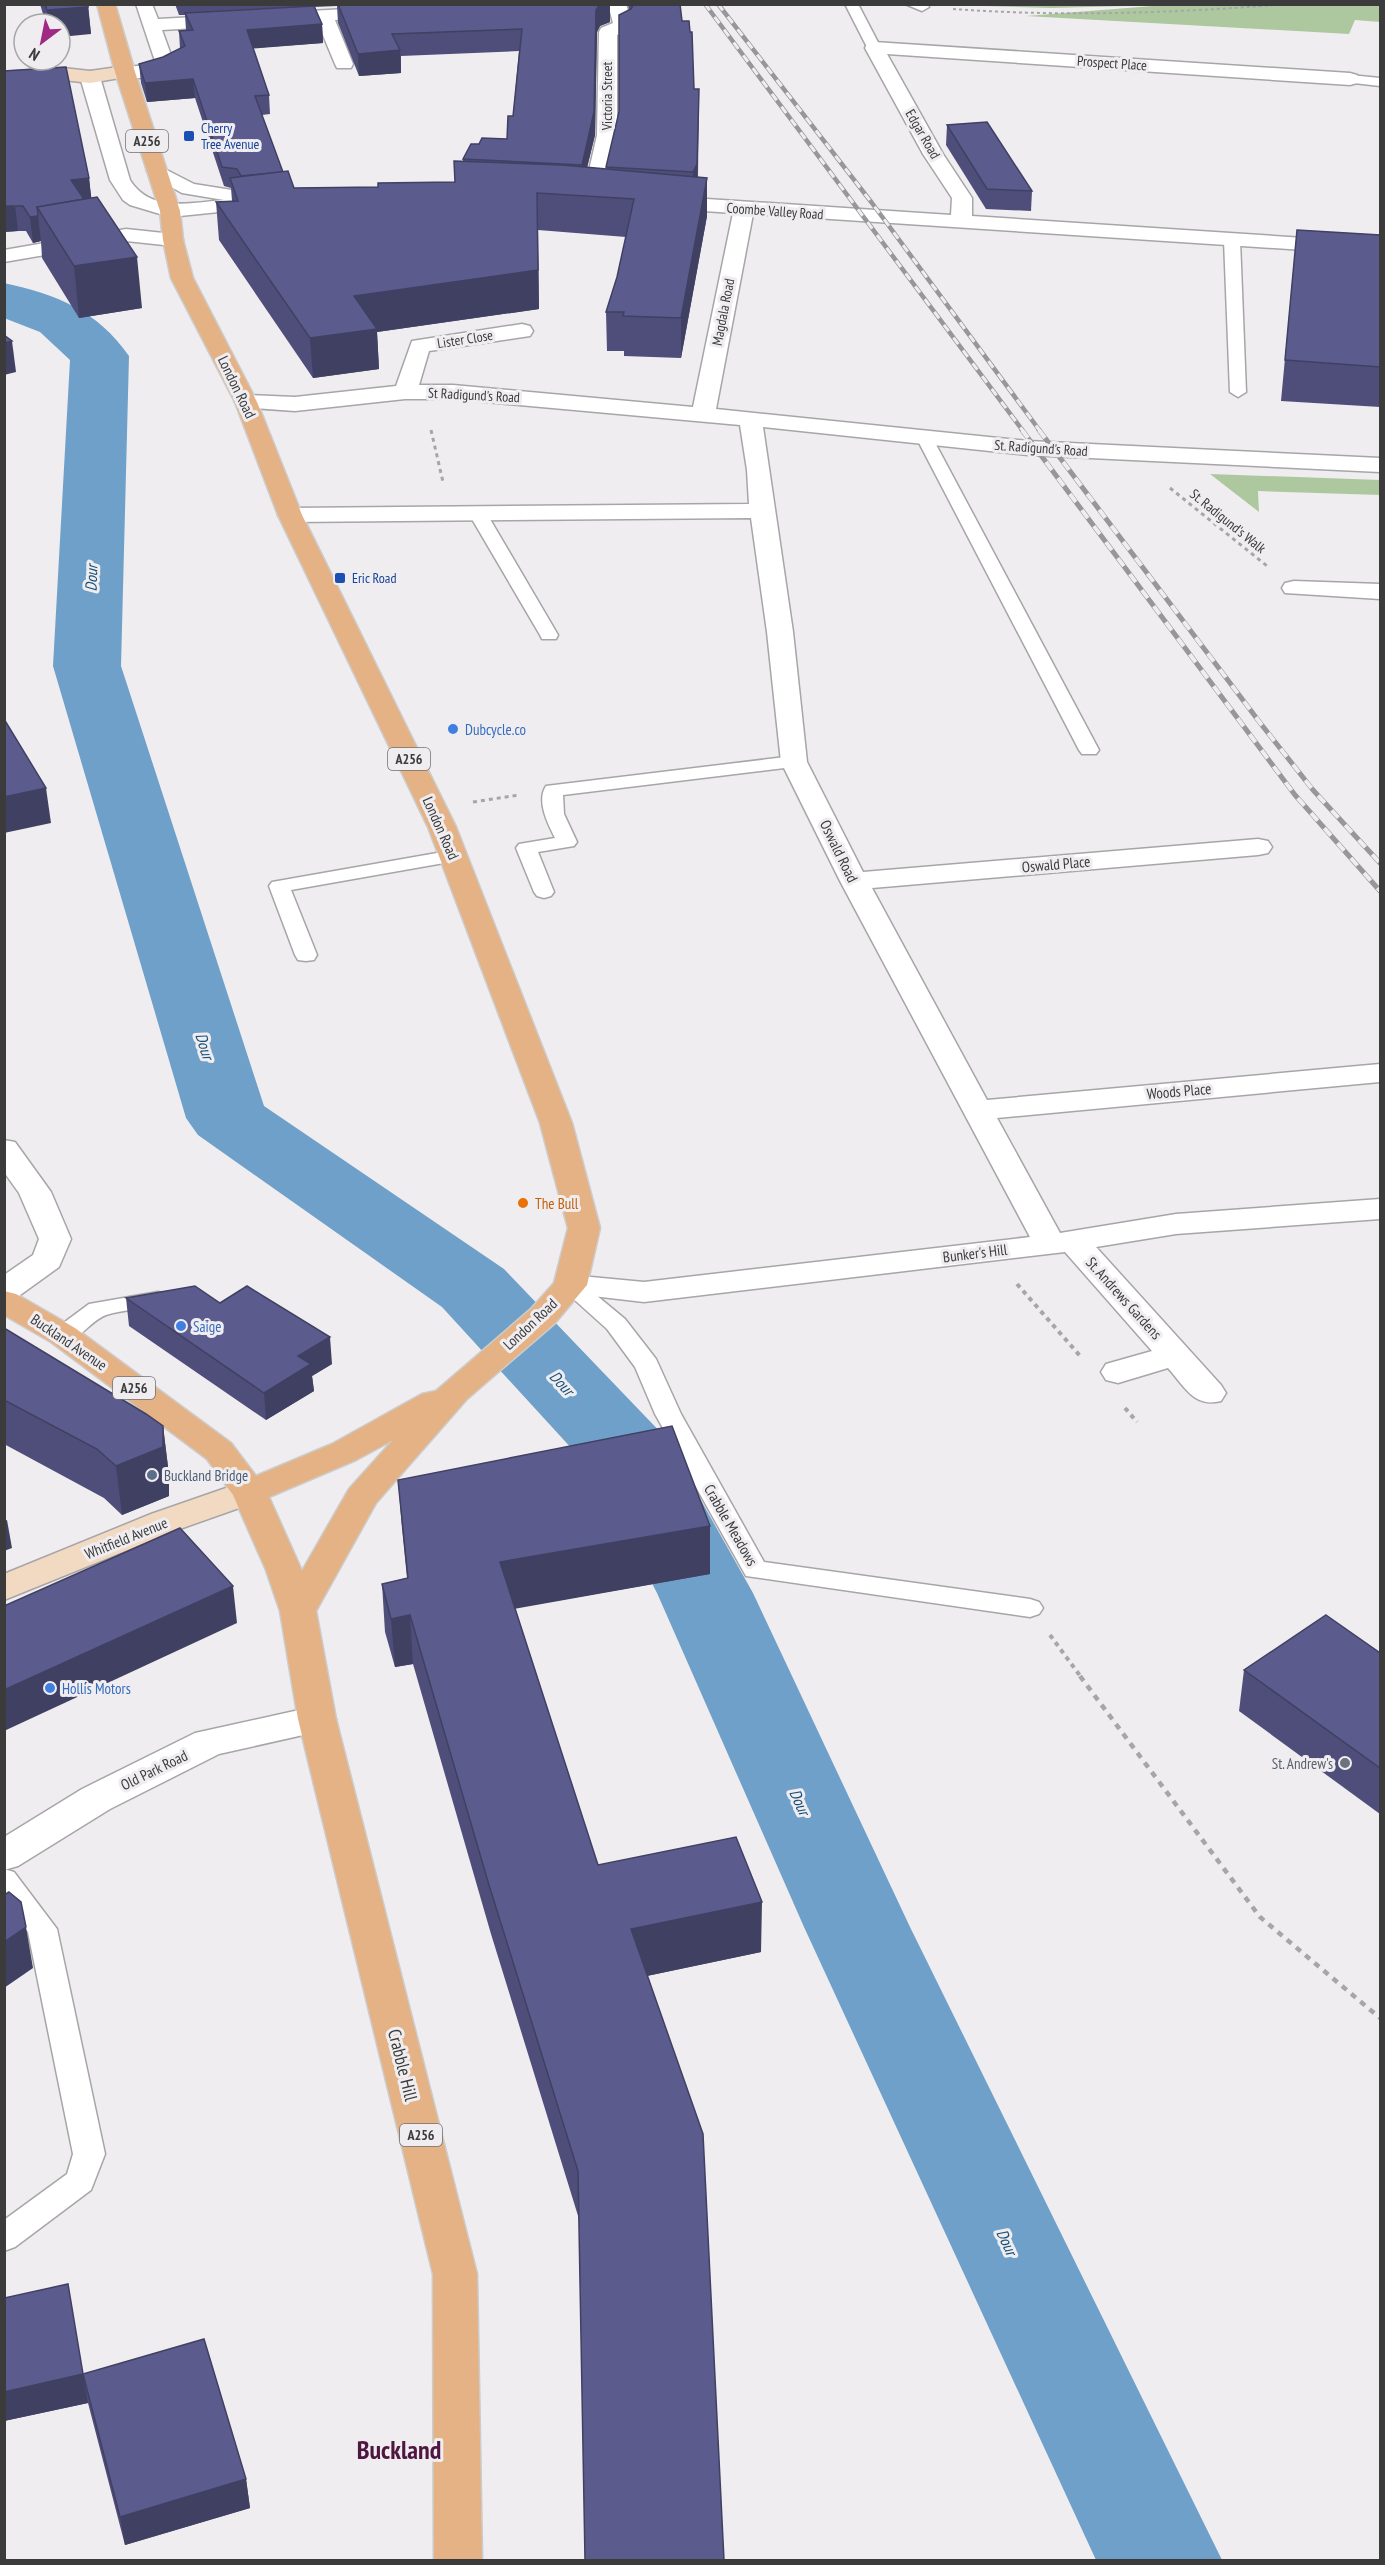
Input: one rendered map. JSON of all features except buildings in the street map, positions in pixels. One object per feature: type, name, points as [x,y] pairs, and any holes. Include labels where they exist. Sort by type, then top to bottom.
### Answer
[{"type":"main road","name":"London Road","points":[[106,4],[125,72],[170,211],[173,240],[182,278],[246,402],[290,515],[434,808],[556,1123],[584,1228],[570,1285],[543,1316],[455,1391],[362,1497],[298,1611]]},
{"type":"main road","name":"Buckland Avenue","points":[[4,1301],[63,1335],[219,1451],[249,1492],[275,1546],[298,1611]]},
{"type":"main road","name":"London Road","points":[[249,1492],[344,1452],[455,1391]]},
{"type":"main road","name":"Crabble Hill","points":[[298,1611],[317,1719],[455,2274],[458,2560]]},
{"type":"street","points":[[4,78],[63,74],[90,77],[161,69],[166,66],[143,4]]},
{"type":"street","name":"Victoria Street","points":[[593,197],[607,135],[608,32],[623,25],[616,4]]},
{"type":"street","points":[[151,25],[406,10]]},
{"type":"street","points":[[324,16],[344,64]]},
{"type":"street","name":"Prospect Place","points":[[874,48],[1350,79]]},
{"type":"street","name":"Edgar Road","points":[[874,48],[933,154],[962,198],[961,222]]},
{"type":"street","points":[[90,77],[120,180],[130,196],[137,201],[170,211],[283,201],[189,189],[157,171]]},
{"type":"street","points":[[569,195],[616,198]]},
{"type":"street","name":"Coombe Valley Road","points":[[639,200],[744,209],[1380,249]]},
{"type":"street","name":"Magdala Road","points":[[703,415],[744,209]]},
{"type":"street","points":[[4,256],[126,235],[173,240]]},
{"type":"street","name":"Lister Close","points":[[405,392],[420,346],[522,331]]},
{"type":"street","name":"St Radigund's Road","points":[[246,402],[295,404],[405,392],[504,395],[703,415]]},
{"type":"street","name":"St. Radigund's Road","points":[[703,415],[925,439],[1096,452],[1380,465]]},
{"type":"street","name":"Oswald Road","points":[[750,419],[780,632],[794,762],[854,882],[978,1110],[1061,1243]]},
{"type":"street","points":[[290,515],[762,511]]},
{"type":"street","points":[[1294,588],[1380,592]]},
{"type":"street","name":"Oswald Place","points":[[854,882],[1258,848]]},
{"type":"street","name":"Woods Place","points":[[978,1110],[1380,1073]]},
{"type":"street","points":[[4,1149],[35,1192],[55,1239],[47,1260],[4,1292]]},
{"type":"street","name":"Bunker's Hill","points":[[570,1285],[644,1292],[1061,1243],[1176,1224],[1380,1209]]},
{"type":"street","name":"St. Andrews Gardens","points":[[1061,1243],[1175,1355],[1209,1393]]},
{"type":"street","name":"St. Andrews Gardens","points":[[1120,1388],[1175,1355]]},
{"type":"street","name":"Whitfield Avenue","points":[[4,1588],[164,1522],[249,1492]]},
{"type":"street","name":"Old Park Road","points":[[4,1856],[96,1799],[209,1743],[317,1719]]},
{"type":"lane","points":[[851,4],[874,48]]},
{"type":"lane","points":[[1350,79],[1380,82]]},
{"type":"lane","points":[[1232,240],[1238,392]]},
{"type":"lane","points":[[925,439],[1089,750]]},
{"type":"lane","points":[[478,514],[549,635]]},
{"type":"lane","points":[[544,892],[526,848],[567,842],[554,814],[553,790],[794,762]]},
{"type":"lane","points":[[306,955],[279,886],[454,856]]},
{"type":"lane","name":"Crabble Meadows","points":[[570,1285],[616,1324],[647,1365],[668,1414],[755,1570],[1030,1608]]},
{"type":"lane","points":[[63,1335],[98,1309],[175,1297]]},
{"type":"lane","points":[[4,1880],[42,1929],[89,2154],[80,2181],[4,2238]]},
{"type":"path","points":[[917,6],[1002,14],[1133,14],[1197,12],[1288,4]]},
{"type":"path","points":[[431,430],[443,476],[440,513]]},
{"type":"path","name":"St. Radigund's Walk","points":[[1168,486],[1294,588]]},
{"type":"path","points":[[434,808],[553,790]]},
{"type":"path","points":[[989,1252],[1083,1360]]},
{"type":"path","points":[[1120,1388],[1137,1422]]},
{"type":"path","points":[[1030,1608],[1260,1917],[1380,2018]]},
{"type":"green space","points":[[1380,4],[1380,22],[1355,20],[1349,34],[1026,16],[1165,5],[1051,8],[954,5]]},
{"type":"green space","points":[[1210,474],[1380,480],[1380,495],[1258,491],[1259,512]]},
{"type":"waterway","name":"Dour","points":[[4,300],[18,303],[60,320],[100,356],[87,666],[227,1118],[473,1288],[633,1459],[705,1593],[857,1927],[1159,2560]]},
{"type":"railway","points":[[705,4],[1023,431]]},
{"type":"railway","points":[[718,4],[872,203],[1040,431]]},
{"type":"railway","points":[[1022,430],[1295,795],[1380,891]]},
{"type":"railway","points":[[1039,430],[1261,724],[1313,790],[1380,863]]},
{"type":"place","name":"Cherry Tree Avenue","points":[[189,136]]},
{"type":"place","name":"Eric Road","points":[[340,578]]},
{"type":"place","name":"Dubcycle.co","points":[[453,729]]},
{"type":"place","name":"The Bull","points":[[523,1203]]},
{"type":"place","name":"Saige","points":[[181,1326]]},
{"type":"place","name":"Buckland Bridge","points":[[152,1475]]},
{"type":"place","name":"Hollis Motors","points":[[50,1688]]},
{"type":"place","name":"St. Andrew's","points":[[1345,1763]]},
{"type":"district","name":"Buckland","points":[[399,2449]]}]
